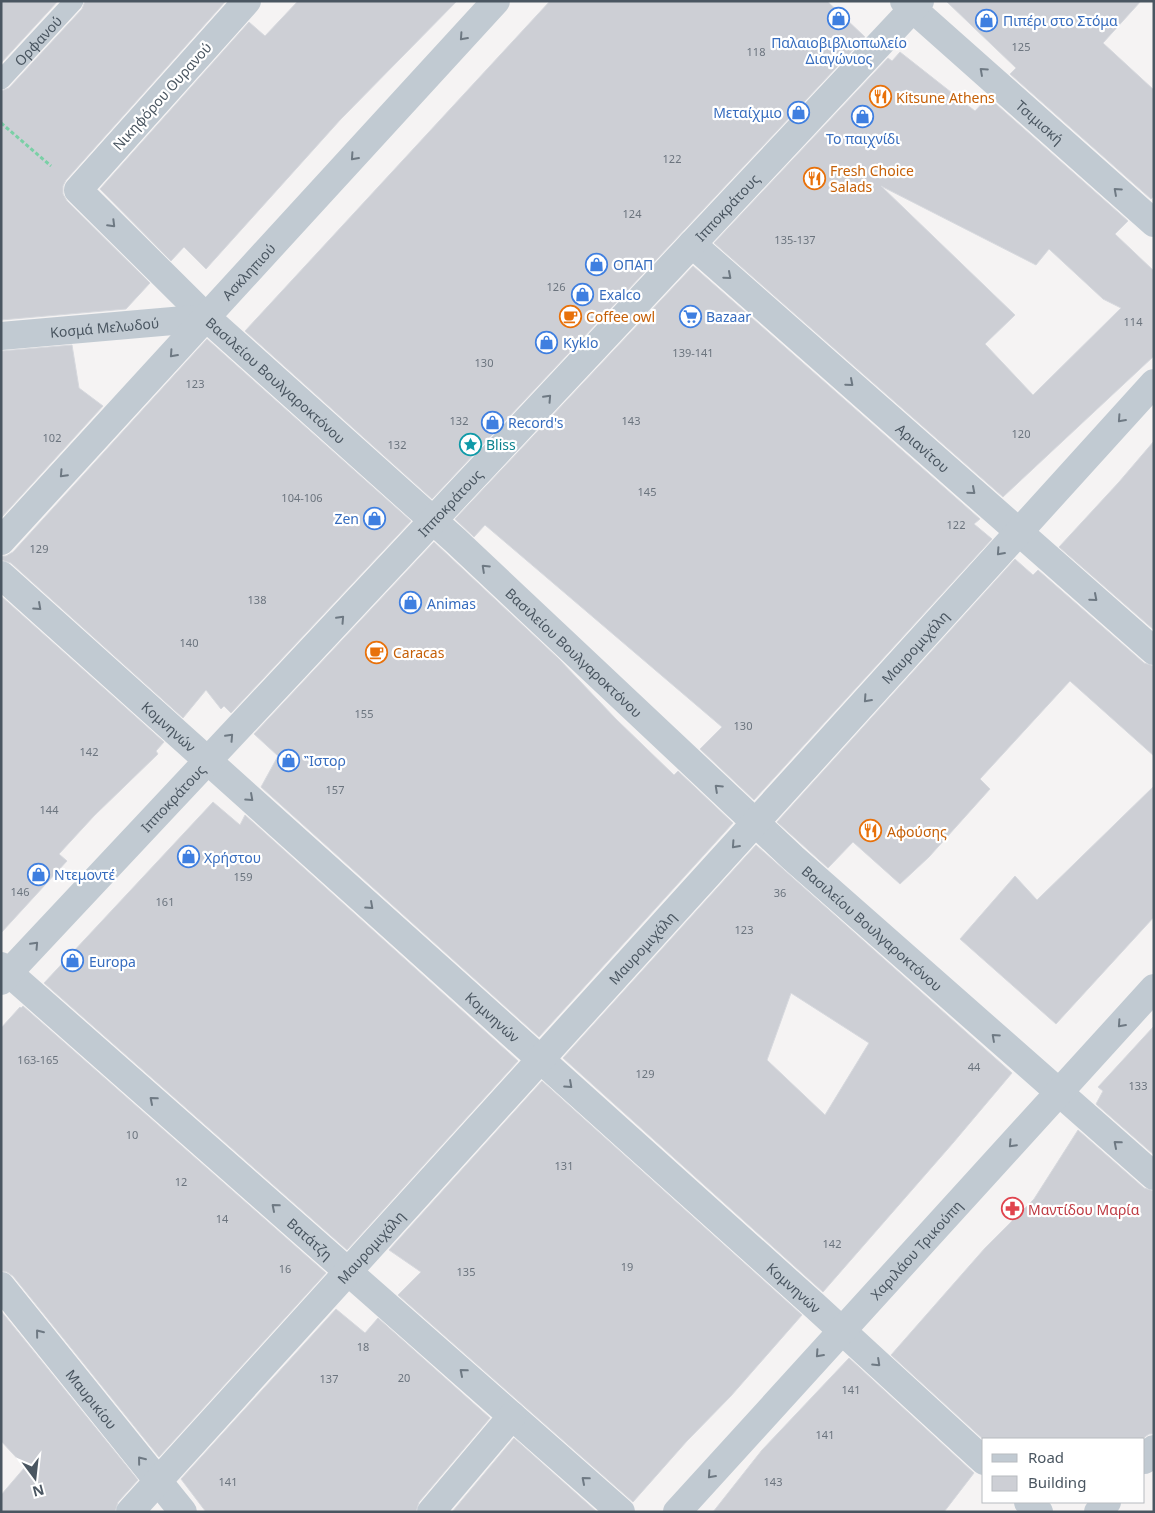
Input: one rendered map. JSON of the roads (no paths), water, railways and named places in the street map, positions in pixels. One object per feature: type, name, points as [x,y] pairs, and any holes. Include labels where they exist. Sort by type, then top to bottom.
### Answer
[{"type":"street","name":"Νικηφόρου Ουρανού","points":[[78,190],[247,1]]},
{"type":"street","name":"Ασκληπιού","points":[[1,541],[496,1]]},
{"type":"street","name":"Τσιμισκή","points":[[912,4],[1154,223]]},
{"type":"street","name":"Ιπποκράτους","points":[[4,973],[433,521],[692,244],[912,4]]},
{"type":"street","name":"Βασιλείου Βουλγαροκτόνου","points":[[78,190],[206,318],[433,521],[793,858],[1154,1176]]},
{"type":"street","name":"Αριανίτου","points":[[692,244],[1154,650]]},
{"type":"street","name":"Κοσμά Μελωδού","points":[[1,336],[206,318]]},
{"type":"street","name":"Μαυρομιχάλη","points":[[130,1512],[1154,383]]},
{"type":"street","name":"Κομνηνών","points":[[1,575],[541,1059],[982,1459]]},
{"type":"street","name":"Βατάτζη","points":[[4,973],[348,1271],[621,1512]]},
{"type":"street","name":"Χαριλάου Τρικούπη","points":[[677,1512],[1154,988]]},
{"type":"street","name":"Μαυρικίου","points":[[1,1286],[183,1512]]},
{"type":"street","points":[[430,1512],[512,1416]]},
{"type":"street","points":[[1145,1459],[1154,1449]]},
{"type":"street","points":[[1029,1503],[1039,1512]]},
{"type":"lane","name":"Ορφανού","points":[[1,80],[74,1]]},
{"type":"place","name":"Παλαιοβιβλιοπωλείο Διαγώνιος","points":[[839,19]]},
{"type":"place","name":"Πιπέρι στο Στόμα","points":[[987,20]]},
{"type":"place","name":"Kitsune Athens","points":[[880,97]]},
{"type":"place","name":"Μεταίχμιο","points":[[798,112]]},
{"type":"place","name":"Το παιχνίδι","points":[[863,116]]},
{"type":"place","name":"Fresh Choice Salads","points":[[814,178]]},
{"type":"place","name":"ΟΠΑΠ","points":[[597,264]]},
{"type":"place","name":"Exalco","points":[[583,294]]},
{"type":"place","name":"Coffee owl","points":[[570,316]]},
{"type":"place","name":"Bazaar","points":[[690,316]]},
{"type":"place","name":"Kyklo","points":[[547,342]]},
{"type":"place","name":"Record's","points":[[492,422]]},
{"type":"place","name":"Bliss","points":[[470,444]]},
{"type":"place","name":"Zen","points":[[375,518]]},
{"type":"place","name":"Animas","points":[[411,603]]},
{"type":"place","name":"Caracas","points":[[377,652]]},
{"type":"place","name":"Ἲστορ","points":[[288,760]]},
{"type":"place","name":"Αφούσης","points":[[871,831]]},
{"type":"place","name":"Χρήστου","points":[[188,857]]},
{"type":"place","name":"Ντεμοντέ","points":[[38,874]]},
{"type":"place","name":"Europa","points":[[73,961]]},
{"type":"place","name":"Μαντίδου Μαρία","points":[[1012,1209]]}]
